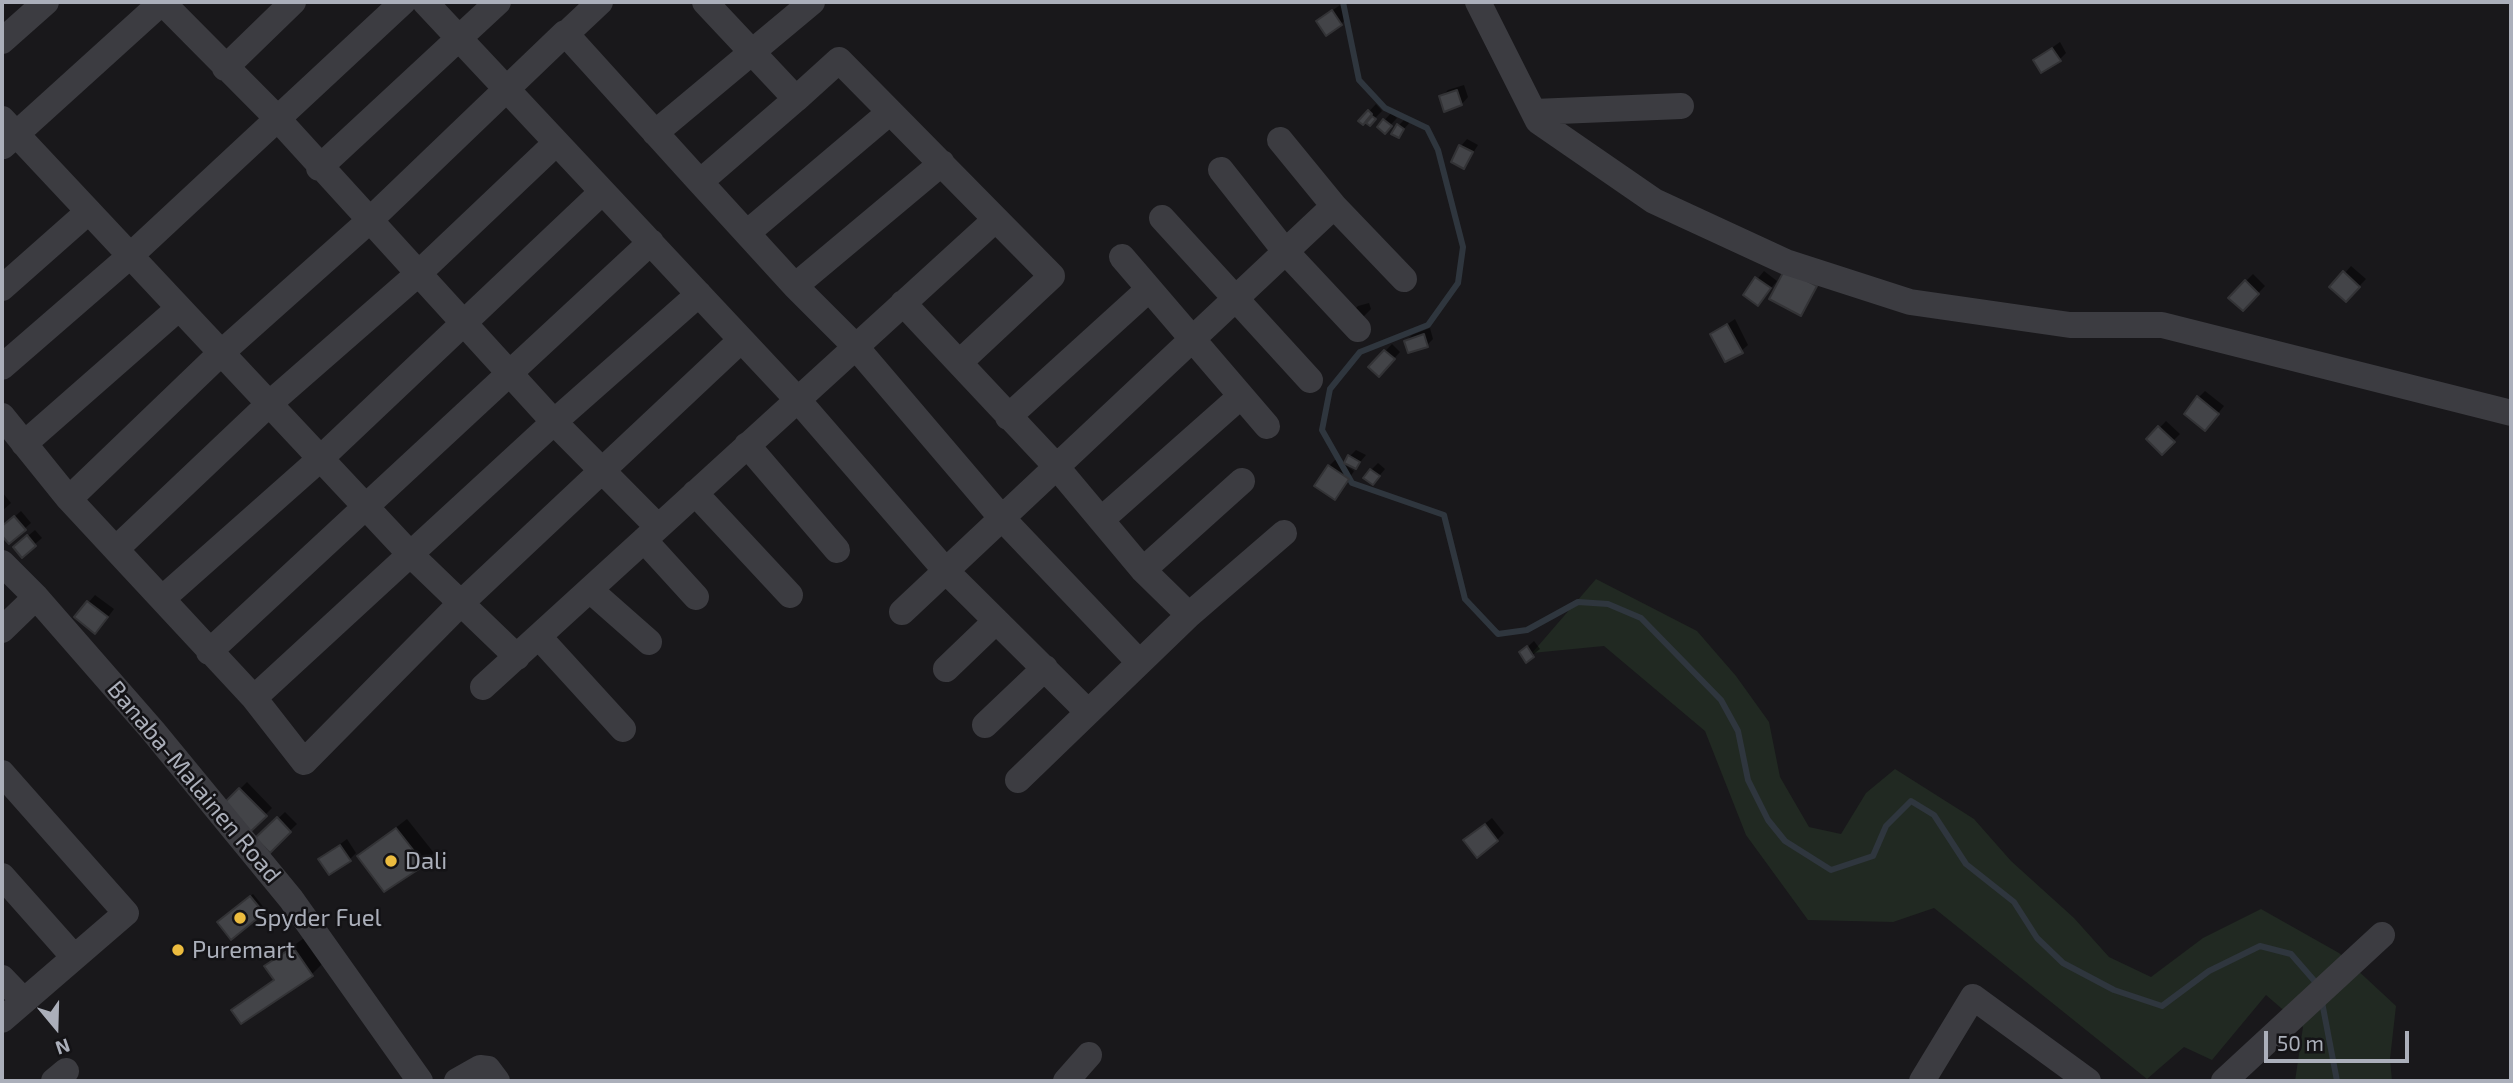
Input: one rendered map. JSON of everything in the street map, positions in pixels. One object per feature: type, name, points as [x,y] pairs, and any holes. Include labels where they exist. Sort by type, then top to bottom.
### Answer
[{"type":"street","points":[[2,41],[46,2]]},
{"type":"street","points":[[517,657],[411,555],[88,212],[6,133],[162,2],[275,117],[319,168],[512,372],[554,422],[604,469],[696,597]]},
{"type":"street","points":[[225,68],[293,2]]},
{"type":"street","points":[[2,367],[130,256],[275,117],[403,2]]},
{"type":"street","points":[[425,2],[457,39],[508,88],[601,193],[651,242],[740,341],[797,399],[946,571],[1087,711]]},
{"type":"street","points":[[319,168],[498,2]]},
{"type":"street","points":[[69,499],[221,353],[369,221],[600,2]]},
{"type":"street","points":[[705,2],[796,99]]},
{"type":"street","points":[[1478,2],[1538,121],[1654,201],[1786,262],[1910,302],[2070,325],[2162,325],[2511,414]]},
{"type":"street","points":[[655,133],[808,3]]},
{"type":"street","points":[[565,34],[795,286],[855,345],[1000,516],[1139,662]]},
{"type":"street","points":[[700,182],[839,60],[1052,276],[960,362]]},
{"type":"street","points":[[1534,112],[1681,106]]},
{"type":"street","points":[[747,233],[890,112]]},
{"type":"street","points":[[1280,140],[1334,206],[1404,279]]},
{"type":"street","points":[[116,549],[269,404],[419,274],[556,144]]},
{"type":"street","points":[[795,286],[942,163]]},
{"type":"street","points":[[1222,170],[1285,251],[1358,328]]},
{"type":"street","points":[[162,599],[320,459],[601,193]]},
{"type":"street","points":[[902,612],[1000,516],[1334,206]]},
{"type":"street","points":[[2,288],[88,212]]},
{"type":"street","points":[[1161,218],[1236,296],[1310,380]]},
{"type":"street","points":[[483,687],[996,219]]},
{"type":"street","points":[[209,652],[364,505],[651,242]]},
{"type":"street","points":[[1122,257],[1267,426]]},
{"type":"street","points":[[1008,417],[1149,289]]},
{"type":"street","points":[[254,698],[554,422],[699,294]]},
{"type":"street","points":[[903,303],[1055,465],[1143,570],[1189,615]]},
{"type":"street","points":[[24,444],[178,308]]},
{"type":"street","points":[[2,416],[69,499],[254,698],[304,762],[460,604],[740,341]]},
{"type":"street","points":[[1101,520],[1241,396]]},
{"type":"street","points":[[747,445],[837,550]]},
{"type":"street","points":[[1143,570],[1242,481]]},
{"type":"street","points":[[695,493],[790,595]]},
{"type":"street","points":[[1018,780],[1189,615],[1284,533]]},
{"type":"street","name":"Banaba-Malainen Road","points":[[2,563],[36,597],[153,731],[291,899],[420,1081]]},
{"type":"street","points":[[590,590],[649,642]]},
{"type":"street","points":[[2,630],[36,597]]},
{"type":"street","points":[[946,669],[996,621]]},
{"type":"street","points":[[539,637],[623,729]]},
{"type":"street","points":[[985,725],[1045,668]]},
{"type":"street","points":[[2,773],[126,913],[2,1020]]},
{"type":"street","points":[[2,876],[74,957]]},
{"type":"street","points":[[2224,1081],[2382,934]]},
{"type":"street","points":[[2,978],[24,1001]]},
{"type":"street","points":[[1922,1081],[1972,997],[2088,1081]]},
{"type":"street","points":[[1066,1081],[1089,1055]]},
{"type":"street","points":[[457,1081],[480,1069],[488,1069],[497,1081]]},
{"type":"shaded area","points":[[1596,579],[1697,631],[1736,676],[1769,722],[1780,777],[1809,827],[1841,834],[1866,793],[1895,769],[1974,819],[2011,861],[2074,918],[2109,957],[2151,977],[2203,938],[2261,909],[2339,953],[2396,1006],[2390,1059],[2392,1081],[2295,1081],[2303,1027],[2266,995],[2212,1060],[2184,1047],[2147,1079],[1934,908],[1893,922],[1808,920],[1746,835],[1705,731],[1604,646],[1532,653]]},
{"type":"building","points":[[1332,10],[1342,25],[1326,36],[1316,21]]},
{"type":"building","points":[[2052,48],[2061,61],[2041,73],[2033,60]]},
{"type":"building","points":[[1457,90],[1462,105],[1444,112],[1439,96]]},
{"type":"building","points":[[1368,110],[1372,114],[1363,125],[1358,121]]},
{"type":"building","points":[[1372,116],[1376,119],[1370,126],[1366,123]]},
{"type":"building","points":[[1383,119],[1392,126],[1385,134],[1377,127]]},
{"type":"building","points":[[1397,124],[1404,129],[1399,138],[1391,134]]},
{"type":"building","points":[[1459,145],[1473,152],[1464,169],[1451,162]]},
{"type":"building","points":[[1785,269],[1817,286],[1801,316],[1769,299]]},
{"type":"building","points":[[2343,271],[2360,287],[2346,302],[2329,287]]},
{"type":"building","points":[[1755,277],[1771,288],[1758,306],[1743,295]]},
{"type":"building","points":[[2245,280],[2259,294],[2243,311],[2228,298]]},
{"type":"building","points":[[1727,324],[1743,353],[1725,362],[1710,334]]},
{"type":"building","points":[[1424,334],[1428,347],[1408,353],[1404,341]]},
{"type":"building","points":[[1384,350],[1395,359],[1379,377],[1368,367]]},
{"type":"building","points":[[2197,396],[2219,414],[2205,431],[2184,414]]},
{"type":"building","points":[[2158,426],[2175,442],[2162,455],[2146,439]]},
{"type":"building","points":[[1348,455],[1360,462],[1356,469],[1344,463]]},
{"type":"building","points":[[1328,465],[1349,479],[1335,500],[1314,486]]},
{"type":"building","points":[[1370,469],[1380,476],[1373,485],[1363,478]]},
{"type":"building","points":[[14,516],[26,530],[9,544],[2,536],[2,526]]},
{"type":"building","points":[[27,535],[36,546],[22,558],[13,547]]},
{"type":"building","points":[[87,601],[108,617],[95,634],[74,617]]},
{"type":"building","points":[[1527,646],[1534,657],[1526,663],[1519,652]]},
{"type":"building","points":[[239,788],[267,816],[248,834],[221,806]]},
{"type":"building","points":[[277,817],[291,832],[270,853],[255,838]]},
{"type":"building","points":[[1485,824],[1498,841],[1477,858],[1463,840]]},
{"type":"building","name":"Dali","points":[[396,828],[425,865],[384,892],[357,856]]},
{"type":"building","points":[[340,845],[351,861],[329,875],[318,859]]},
{"type":"building","name":"Spyder Fuel","points":[[250,896],[264,913],[231,940],[217,922]]},
{"type":"building","points":[[293,947],[313,976],[241,1024],[231,1010],[274,980],[264,966]]},
{"type":"waterway","points":[[1343,2],[1359,80],[1385,108],[1427,128],[1438,150],[1463,247],[1458,283],[1428,325],[1360,352],[1330,389],[1322,430],[1352,483],[1444,515],[1465,599],[1498,634],[1527,630],[1578,602],[1608,604],[1641,618],[1721,700],[1738,731],[1748,780],[1768,820],[1785,841],[1831,870],[1873,856],[1886,826],[1911,801],[1934,815],[1966,864],[2014,902],[2037,938],[2063,963],[2114,990],[2162,1006],[2209,971],[2260,946],[2291,954],[2318,985]]},
{"type":"waterway","points":[[2322,1002],[2337,1081]]},
{"type":"place","name":"Dali","points":[[391,861]]},
{"type":"place","name":"Spyder Fuel","points":[[240,918]]},
{"type":"place","name":"Puremart","points":[[178,950]]}]
